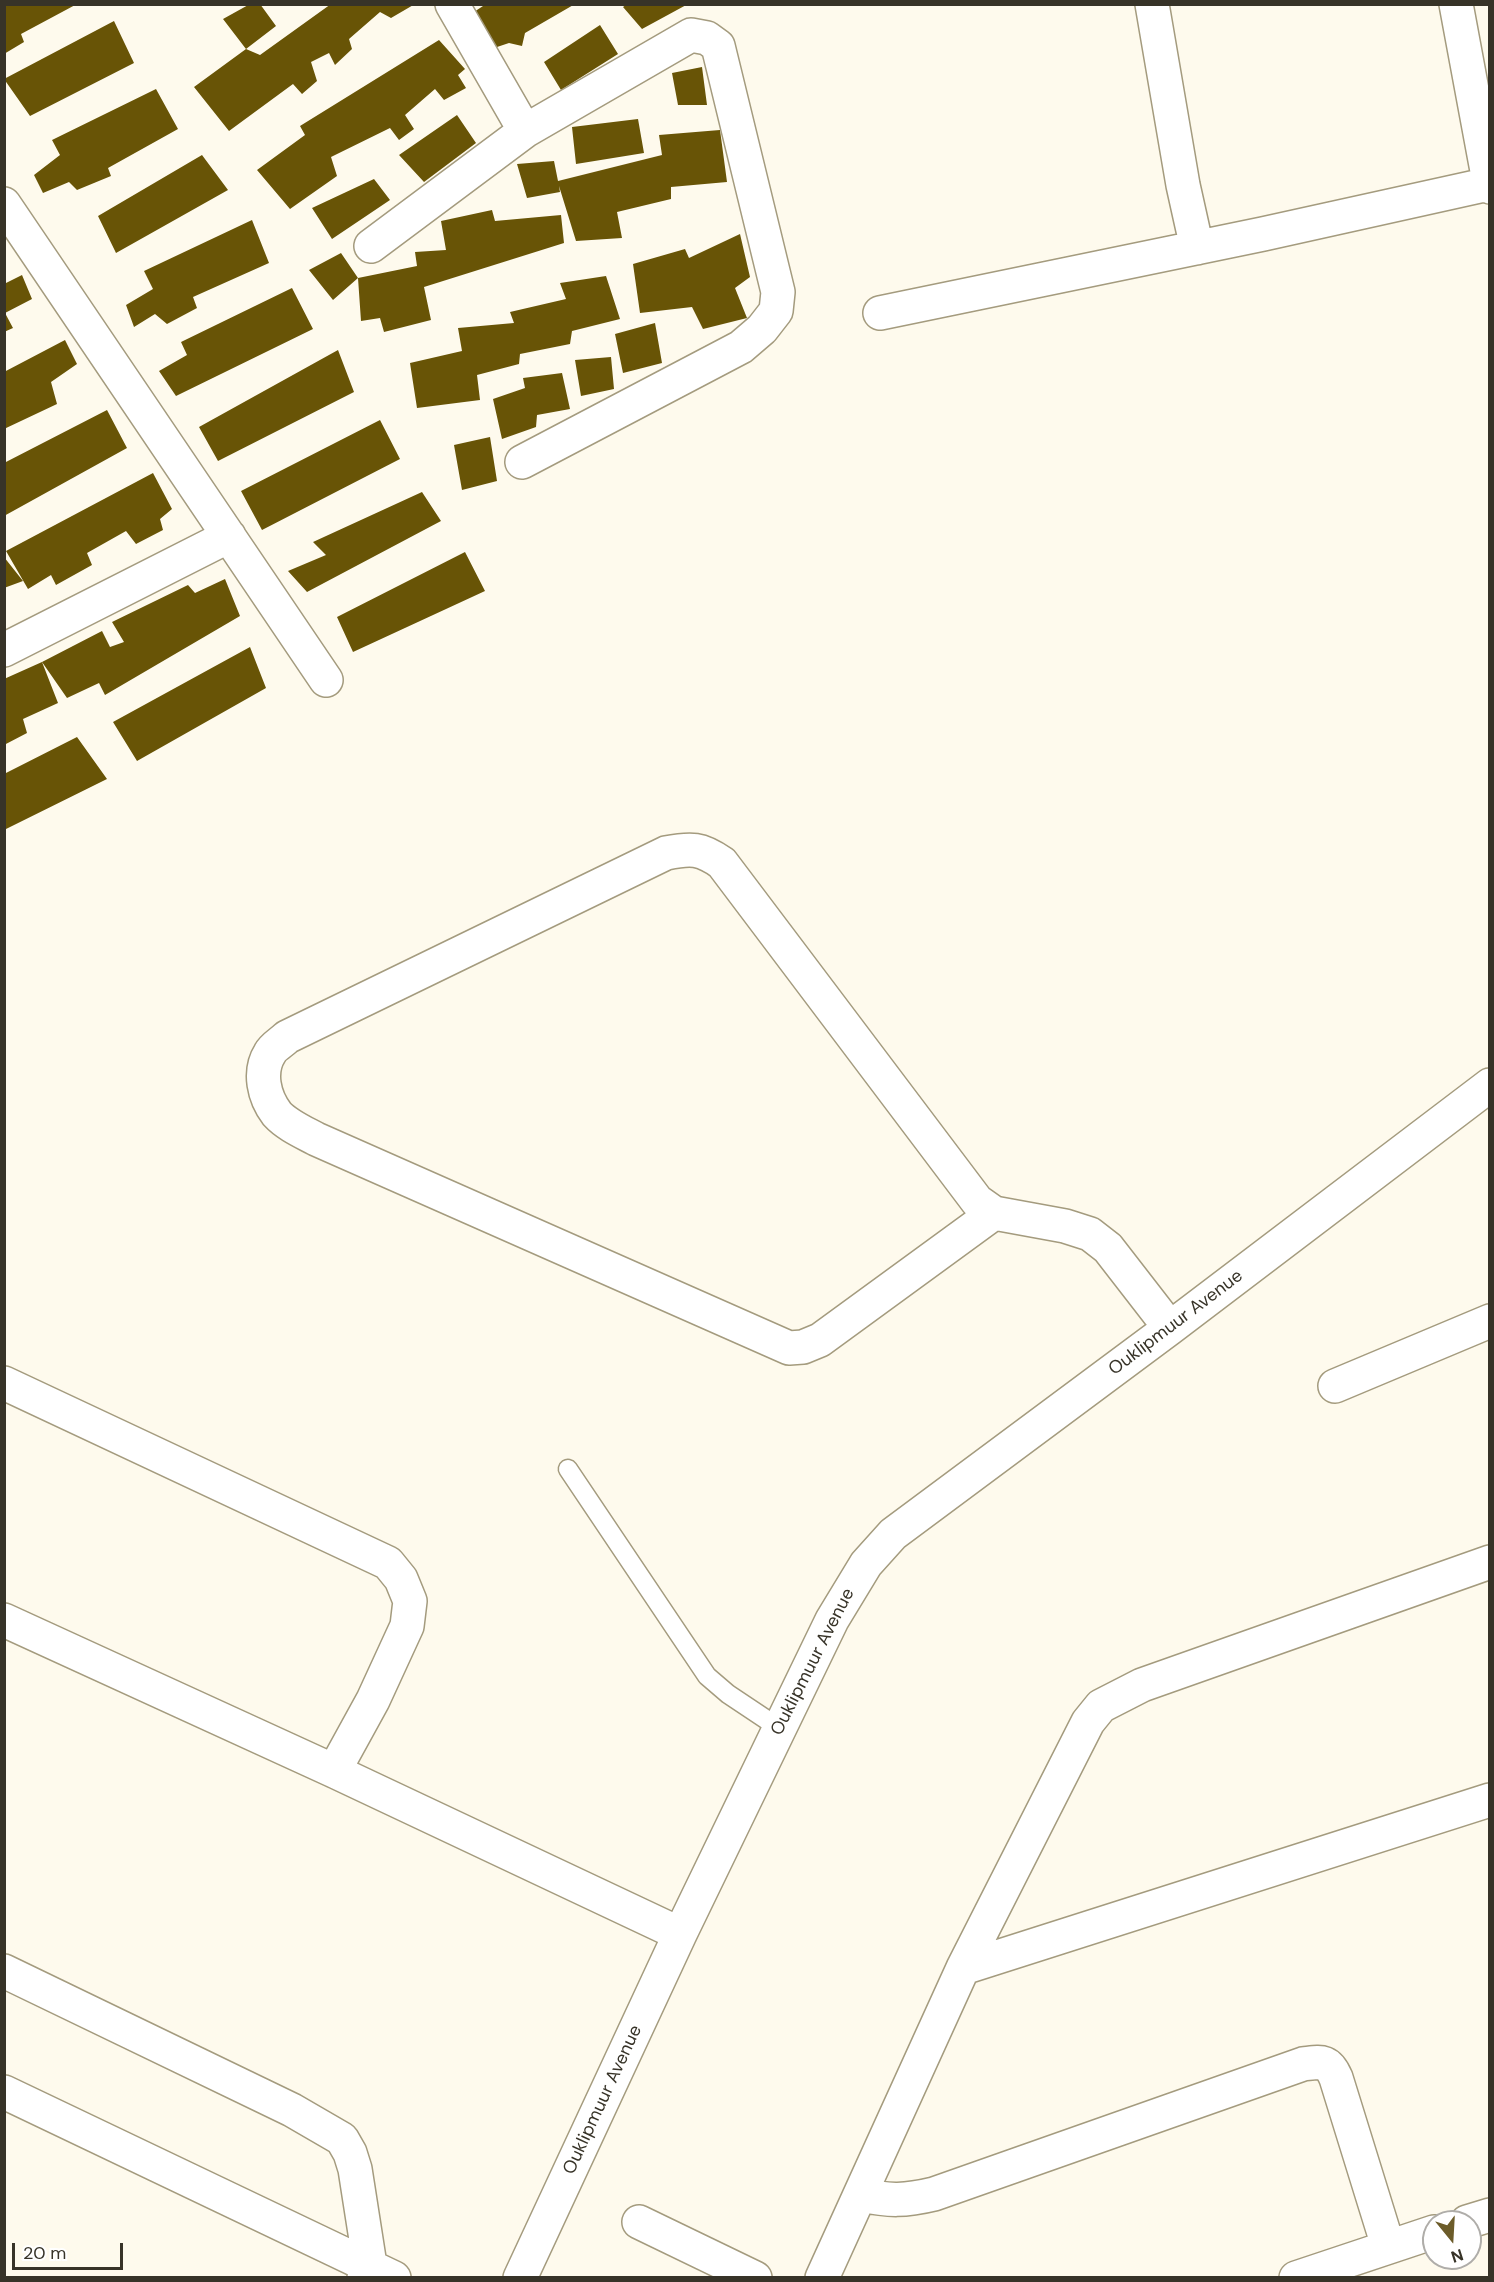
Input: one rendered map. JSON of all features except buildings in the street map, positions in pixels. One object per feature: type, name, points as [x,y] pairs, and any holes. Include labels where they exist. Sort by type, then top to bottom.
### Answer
[{"type":"street","points":[[452,4],[525,131]]},
{"type":"street","points":[[1152,4],[1197,248]]},
{"type":"street","points":[[880,313],[1489,186],[1456,4]]},
{"type":"street","points":[[370,246],[525,131],[691,35],[701,35],[713,40],[718,46],[778,292],[776,311],[762,329],[741,346],[522,462]]},
{"type":"street","points":[[4,204],[326,680]]},
{"type":"street","points":[[4,650],[229,536]]},
{"type":"street","points":[[994,1213],[820,1340],[803,1347],[789,1348],[316,1139],[277,1114],[264,1089],[263,1070],[270,1051],[287,1037],[666,853],[687,848],[708,853],[722,863],[977,1201],[994,1213],[1065,1226],[1090,1234],[1108,1248],[1170,1328]]},
{"type":"street","name":"Ouklipmuur Avenue","points":[[520,2277],[779,1728],[842,1601],[866,1564],[893,1534],[1170,1328],[1490,1085]]},
{"type":"street","points":[[1335,1386],[1490,1321]]},
{"type":"street","points":[[4,1383],[388,1563],[401,1579],[410,1601],[407,1626],[373,1700],[334,1771]]},
{"type":"street","points":[[822,2277],[963,1968],[1088,1722],[1101,1706],[1142,1685],[1490,1562]]},
{"type":"street","points":[[4,1620],[334,1771],[680,1934]]},
{"type":"street","points":[[963,1968],[1490,1800]]},
{"type":"street","points":[[4,1971],[292,2110],[342,2139],[355,2169],[376,2273]]},
{"type":"street","points":[[861,2195],[887,2201],[909,2200],[933,2194],[1303,2064],[1322,2062],[1332,2068],[1336,2078],[1388,2246]]},
{"type":"street","points":[[4,2092],[376,2273]]},
{"type":"street","points":[[639,2222],[755,2277]]},
{"type":"street","points":[[1296,2277],[1422,2236]]},
{"type":"lane","points":[[568,1469],[707,1677],[735,1700],[779,1728]]}]
